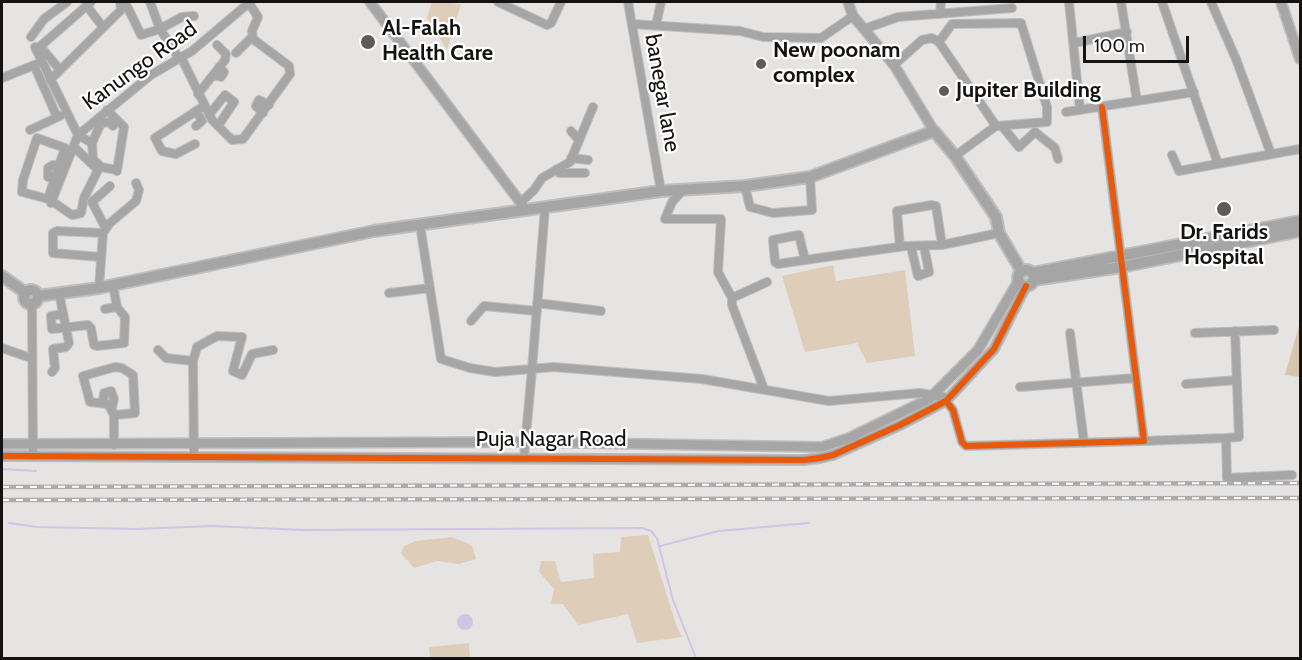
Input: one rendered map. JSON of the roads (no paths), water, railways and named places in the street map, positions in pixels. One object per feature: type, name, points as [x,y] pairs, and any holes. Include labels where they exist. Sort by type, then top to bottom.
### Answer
[{"type":"main road","points":[[2,276],[26,293],[32,290],[35,300],[374,231],[523,206],[545,208],[661,191],[745,186],[810,177],[934,131],[955,156],[996,217],[999,233],[1027,278],[1300,231]]},
{"type":"main road","points":[[1121,261],[1300,221]]},
{"type":"street","points":[[31,37],[44,19],[66,2]]},
{"type":"street","points":[[50,80],[121,10],[120,2]]},
{"type":"street","points":[[125,2],[139,34],[160,29],[182,17],[194,16]]},
{"type":"street","points":[[150,2],[160,29],[182,56],[209,115],[232,140],[239,141],[263,113],[290,74],[291,69],[252,37]]},
{"type":"street","points":[[498,2],[547,25],[551,23],[561,2]]},
{"type":"street","name":"banegar lane","points":[[628,2],[661,191]]},
{"type":"street","points":[[656,25],[661,2]]},
{"type":"street","points":[[848,2],[853,16],[894,65],[934,131]]},
{"type":"street","points":[[940,14],[941,2]]},
{"type":"street","points":[[1069,2],[1080,110]]},
{"type":"street","points":[[1121,2],[1137,101]]},
{"type":"street","points":[[1162,2],[1218,164]]},
{"type":"street","points":[[1211,2],[1236,59],[1271,154]]},
{"type":"street","points":[[1281,2],[1300,59]]},
{"type":"street","points":[[37,48],[88,3],[103,27]]},
{"type":"street","points":[[236,53],[252,37],[258,17],[248,3]]},
{"type":"street","name":"Kanungo Road","points":[[50,201],[58,172],[74,147],[78,135],[151,75],[217,31],[248,3]]},
{"type":"street","points":[[373,3],[523,206],[542,178],[557,172],[571,158],[593,107]]},
{"type":"street","points":[[864,29],[898,17],[1012,8]]},
{"type":"street","points":[[632,24],[740,31],[763,37],[821,38],[853,16]]},
{"type":"street","points":[[939,42],[952,24],[1021,23],[1047,108],[1047,122],[999,126],[955,156]]},
{"type":"street","points":[[1074,43],[1126,32]]},
{"type":"street","points":[[894,65],[922,40],[932,38],[939,42],[999,126],[1019,147],[1035,132],[1055,148],[1058,159]]},
{"type":"street","points":[[198,94],[214,75],[226,54],[217,45]]},
{"type":"street","points":[[37,48],[60,70]]},
{"type":"street","points":[[37,48],[38,64],[57,117]]},
{"type":"street","points":[[2,78],[38,64]]},
{"type":"street","points":[[38,64],[50,80],[78,135],[93,143]]},
{"type":"street","points":[[1066,112],[1194,92]]},
{"type":"street","points":[[209,115],[222,96],[232,99],[234,105],[218,126]]},
{"type":"street","points":[[195,144],[176,154],[162,151],[155,138],[204,106]]},
{"type":"street","points":[[1102,107],[1144,441]]},
{"type":"street","points":[[107,110],[124,128],[117,171],[94,161],[91,156],[93,143],[102,123],[109,122],[113,126]]},
{"type":"street","points":[[196,111],[202,121],[196,126]]},
{"type":"street","points":[[30,130],[67,113]]},
{"type":"street","points":[[571,131],[579,140]]},
{"type":"street","points":[[58,172],[64,146],[37,138],[22,189],[24,194],[50,201],[72,215],[80,214],[84,198],[98,173],[93,163],[74,147]]},
{"type":"street","points":[[1172,155],[1179,171],[1300,149]]},
{"type":"street","points":[[571,158],[588,160]]},
{"type":"street","points":[[557,172],[585,173]]},
{"type":"street","points":[[745,186],[750,207],[773,213],[812,210],[810,177]]},
{"type":"street","points":[[100,257],[53,253],[53,233],[104,230],[136,201],[139,190],[136,183]]},
{"type":"street","points":[[99,288],[104,230],[92,201],[110,186]]},
{"type":"street","points":[[684,189],[672,202],[665,219],[721,219],[717,272],[732,298],[732,305],[764,389]]},
{"type":"street","points":[[900,247],[897,211],[932,205],[936,206],[942,245]]},
{"type":"street","points":[[525,457],[545,208]]},
{"type":"street","points":[[420,225],[441,359],[470,369],[495,372],[553,367],[702,379],[829,401],[935,393],[948,400],[962,442],[966,446],[1239,437],[1235,331]]},
{"type":"street","points":[[805,260],[799,236],[772,240],[775,262],[805,260],[900,247],[942,245],[999,233]]},
{"type":"street","points":[[911,247],[918,276],[929,272],[924,246]]},
{"type":"street","name":"Puja Nagar Road","points":[[2,444],[526,442],[822,447],[849,438],[918,405],[935,393],[978,350],[1027,278]]},
{"type":"street","name":"Puja Nagar Road","points":[[2,456],[809,459],[833,455],[948,400],[994,349],[1027,278]]},
{"type":"street","points":[[732,298],[767,282]]},
{"type":"street","points":[[63,314],[51,316],[51,328],[90,326],[94,345],[124,343],[125,317],[117,307],[113,285]]},
{"type":"street","points":[[389,293],[430,288]]},
{"type":"street","points":[[52,372],[55,368],[53,349],[66,347],[69,343],[59,294]]},
{"type":"street","points":[[33,457],[30,358],[35,300]]},
{"type":"street","points":[[471,321],[484,306],[602,311]]},
{"type":"street","points":[[105,309],[117,307]]},
{"type":"street","points":[[1195,333],[1275,330]]},
{"type":"street","points":[[1070,333],[1084,443]]},
{"type":"street","points":[[194,457],[193,361],[197,347],[217,336],[242,338],[233,371],[236,375],[244,375],[252,354],[273,350]]},
{"type":"street","points":[[2,348],[30,358]]},
{"type":"street","points":[[158,350],[165,358],[193,361]]},
{"type":"street","points":[[115,367],[130,373],[135,413],[113,411],[103,403],[89,400],[83,376],[115,367]]},
{"type":"street","points":[[1020,387],[1135,378]]},
{"type":"street","points":[[1186,384],[1237,380]]},
{"type":"street","points":[[103,403],[104,393],[111,391],[114,399],[114,445]]},
{"type":"street","points":[[1226,438],[1227,478],[1292,475]]},
{"type":"street","points":[[809,459],[810,446]]},
{"type":"waterway","points":[[2,469],[36,471]]},
{"type":"waterway","points":[[9,523],[37,527],[136,529],[212,526],[303,530],[642,528],[651,531],[657,538],[673,600],[696,658]]},
{"type":"waterway","points":[[660,546],[719,531],[809,523]]},
{"type":"railway","points":[[2,487],[1300,483]]},
{"type":"railway","points":[[2,500],[1300,498]]},
{"type":"place","name":"Al-Falah Health Care","points":[[368,42]]},
{"type":"place","name":"New poonam complex","points":[[761,64]]},
{"type":"place","name":"Jupiter Building","points":[[944,91]]},
{"type":"place","name":"Dr. Farids Hospital","points":[[1224,209]]}]
